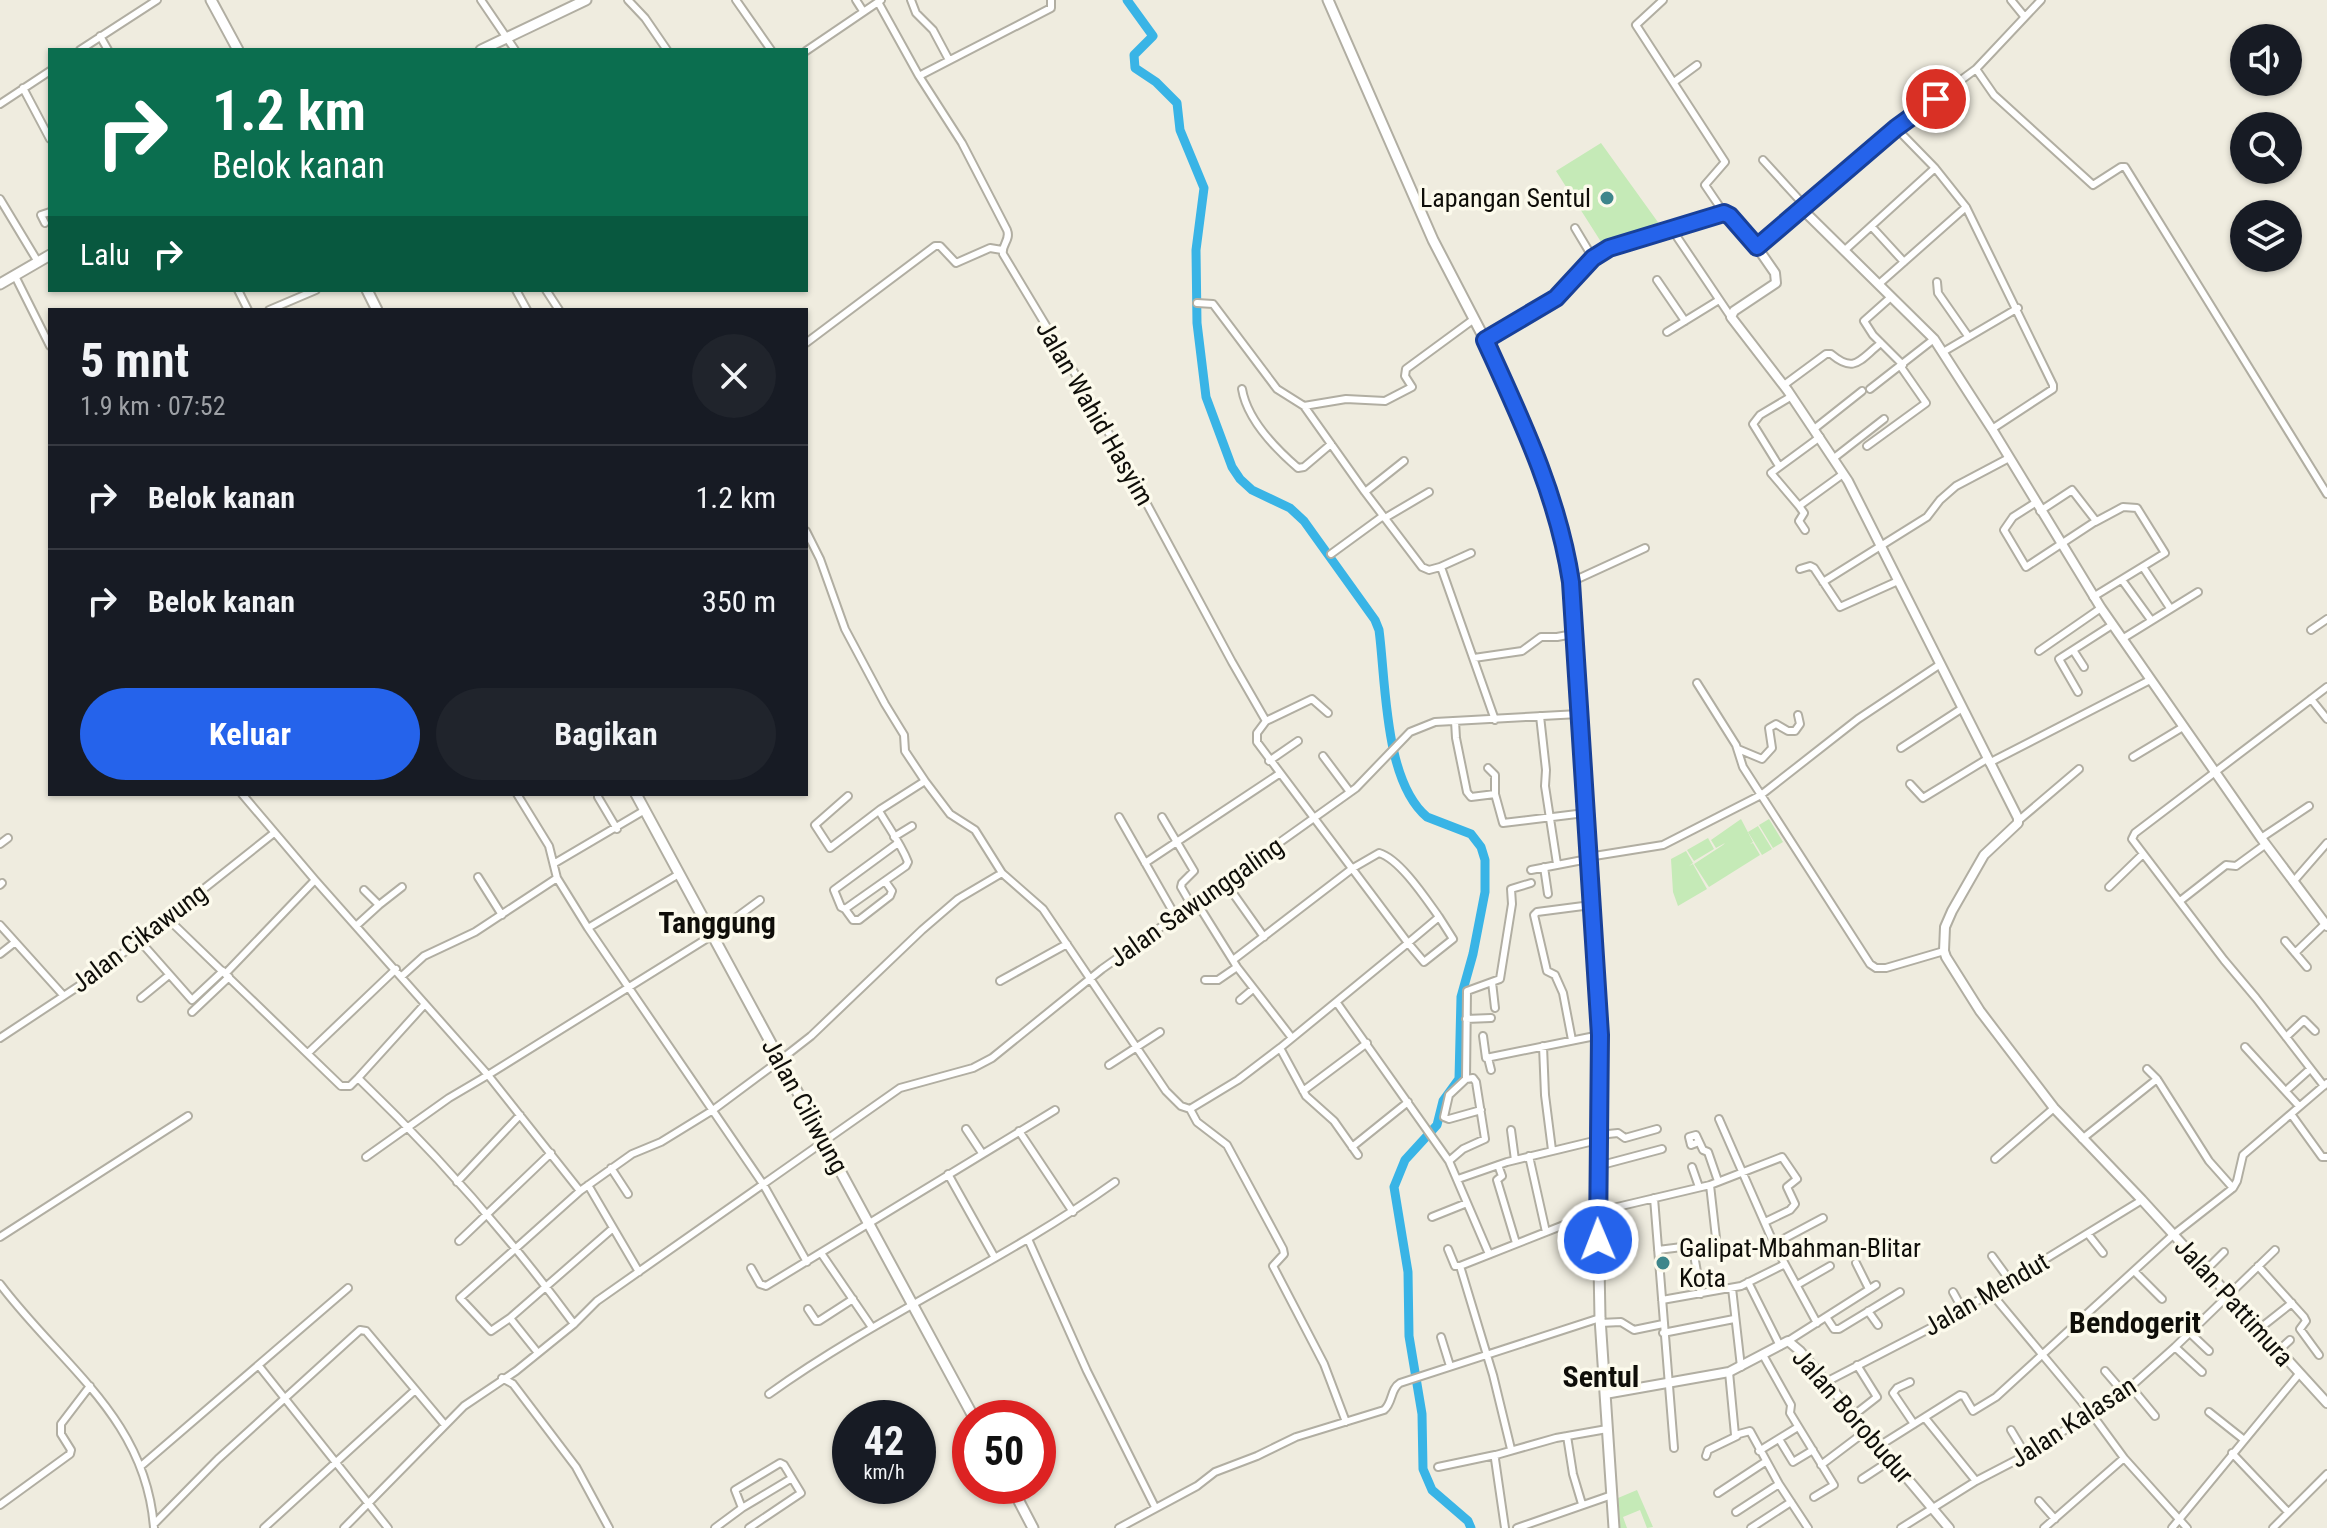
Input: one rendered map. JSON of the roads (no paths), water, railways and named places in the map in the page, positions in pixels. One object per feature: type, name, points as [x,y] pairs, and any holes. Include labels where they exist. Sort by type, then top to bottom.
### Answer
[{"type":"main road","points":[[211,0],[237,48]]},
{"type":"main road","points":[[486,48],[507,40],[567,4],[586,0]]},
{"type":"main road","points":[[1328,0],[1433,240],[1485,340],[1541,467],[1561,525],[1571,582],[1600,1035],[1600,1321],[1614,1528]]},
{"type":"main road","points":[[0,284],[48,256]]},
{"type":"main road","name":"Jalan Ciliwung","points":[[637,796],[964,1400]]},
{"type":"main road","points":[[1020,1504],[1033,1528]]},
{"type":"street","points":[[83,48],[157,0]]},
{"type":"street","points":[[481,0],[513,48]]},
{"type":"street","points":[[628,0],[666,48]]},
{"type":"street","points":[[736,0],[770,48]]},
{"type":"street","points":[[856,0],[863,11]]},
{"type":"street","points":[[911,0],[916,13],[933,30],[949,60]]},
{"type":"street","points":[[919,76],[1051,8],[1051,0]]},
{"type":"street","points":[[1663,0],[1636,25],[1725,162],[1705,185],[1724,213],[1730,216],[1770,264],[1776,281],[1771,288],[1734,311],[1731,317]]},
{"type":"street","points":[[2011,0],[2024,16]]},
{"type":"street","points":[[1757,247],[1896,128],[1976,69],[2041,0]]},
{"type":"street","points":[[808,50],[880,1]]},
{"type":"street","name":"Jalan Wahid Hasyim","points":[[880,1],[919,76],[962,143],[1007,230],[1009,238],[1002,250],[1092,402],[1266,721],[1255,737],[1269,761],[1408,943]]},
{"type":"street","points":[[100,36],[107,48]]},
{"type":"street","points":[[1674,82],[1697,65]]},
{"type":"street","points":[[1976,69],[1994,95],[2093,185],[2125,167],[2327,494]]},
{"type":"street","points":[[0,104],[48,72]]},
{"type":"street","points":[[23,88],[48,135]]},
{"type":"street","points":[[1896,128],[1935,168],[1966,207],[2018,308],[2054,388],[1992,429]]},
{"type":"street","points":[[1763,160],[1943,352],[2093,597],[2263,841],[2326,925],[2295,953]]},
{"type":"street","points":[[1845,250],[1935,168]]},
{"type":"street","points":[[0,199],[38,262]]},
{"type":"street","points":[[1879,284],[1966,207]]},
{"type":"street","points":[[45,223],[41,215],[48,213]]},
{"type":"street","points":[[1485,340],[1556,298],[1593,258],[1609,248],[1724,213]]},
{"type":"street","points":[[1872,227],[1904,262]]},
{"type":"street","points":[[1575,228],[1593,258]]},
{"type":"street","points":[[1673,231],[1731,317],[1784,385],[1834,458],[1881,544],[2018,821]]},
{"type":"street","points":[[808,341],[935,246],[940,246],[956,263],[990,248],[1002,250]]},
{"type":"street","points":[[15,276],[48,342]]},
{"type":"street","points":[[1657,280],[1685,321]]},
{"type":"street","points":[[1937,282],[1938,293],[1968,336]]},
{"type":"street","points":[[274,308],[311,292]]},
{"type":"street","points":[[1867,446],[1926,403],[1902,366],[1864,321],[1891,297]]},
{"type":"street","points":[[1667,332],[1719,300]]},
{"type":"street","points":[[1197,303],[1213,304],[1277,389],[1304,406],[1422,567],[1429,570],[1440,567],[1471,553]]},
{"type":"street","points":[[1943,352],[2018,308]]},
{"type":"street","points":[[1304,406],[1346,399],[1391,400],[1411,389],[1412,385],[1404,373],[1406,369],[1474,319]]},
{"type":"street","points":[[1814,429],[1934,339]]},
{"type":"street","points":[[1784,385],[1826,354],[1831,354],[1844,365],[1850,365],[1881,343]]},
{"type":"street","points":[[1242,389],[1244,399],[1259,425],[1298,468],[1304,467],[1331,444]]},
{"type":"street","points":[[1779,466],[1753,424],[1760,415],[1792,396]]},
{"type":"street","points":[[1834,458],[1884,419]]},
{"type":"street","points":[[1805,530],[1799,521],[1804,513],[1771,473],[1820,437]]},
{"type":"street","points":[[1823,582],[1930,515],[1940,500],[1956,486],[2009,458]]},
{"type":"street","points":[[1365,492],[1404,461]]},
{"type":"street","points":[[1799,506],[1843,474]]},
{"type":"street","points":[[2093,597],[2165,552],[2139,510],[2123,507],[2026,567],[2004,530],[2010,520],[2072,490],[2095,522]]},
{"type":"street","points":[[1331,554],[1384,517],[1429,492]]},
{"type":"street","points":[[808,535],[845,629],[904,735],[905,751],[925,781],[950,814],[975,830],[1002,873],[1036,901],[1166,1091],[1181,1106],[1190,1109],[1197,1122],[1227,1145],[1283,1249],[1284,1254],[1273,1266],[1324,1364],[1346,1422]]},
{"type":"street","points":[[1571,582],[1645,548]]},
{"type":"street","points":[[1440,567],[1454,598],[1495,720]]},
{"type":"street","points":[[1800,569],[1812,567],[1840,607],[1898,581]]},
{"type":"street","points":[[2143,567],[2170,608]]},
{"type":"street","points":[[2122,580],[2151,620]]},
{"type":"street","points":[[2122,639],[2198,592]]},
{"type":"street","points":[[2039,651],[2101,608]]},
{"type":"street","points":[[2311,630],[2327,619]]},
{"type":"street","points":[[2078,692],[2059,659],[2112,625]]},
{"type":"street","points":[[1474,658],[1522,651],[1541,637],[1574,633]]},
{"type":"street","points":[[2073,650],[2084,667]]},
{"type":"street","points":[[1531,870],[1663,845],[1761,795],[1858,719],[1939,665]]},
{"type":"street","points":[[1910,784],[1923,798],[1988,761],[2150,680]]},
{"type":"street","points":[[1697,683],[1738,749],[1743,767],[1873,966],[1892,967],[1944,951],[1947,922],[1979,863],[2018,821],[2079,769]]},
{"type":"street","points":[[1879,1446],[1962,1395],[1976,1410],[1996,1397],[2173,1235],[2233,1188],[2244,1153],[2326,1085],[2309,1070],[2133,842],[2135,833],[2327,687]]},
{"type":"street","points":[[1266,721],[1312,699],[1328,713]]},
{"type":"street","points":[[2311,699],[2327,719]]},
{"type":"street","points":[[1901,748],[1961,709]]},
{"type":"street","name":"Jalan Sawunggaling","points":[[344,1528],[464,1406],[516,1371],[597,1301],[900,1088],[973,1068],[999,1052],[1125,952],[1350,792],[1400,740],[1435,722],[1579,714]]},
{"type":"street","points":[[1738,749],[1762,759],[1772,748],[1769,728],[1776,724],[1793,732],[1799,728],[1798,715]]},
{"type":"street","points":[[1540,716],[1557,864]]},
{"type":"street","points":[[1455,721],[1467,792],[1471,797],[1495,794]]},
{"type":"street","points":[[2133,757],[2183,727]]},
{"type":"street","points":[[1269,761],[1298,741]]},
{"type":"street","points":[[1323,756],[1350,792]]},
{"type":"street","points":[[1488,768],[1495,775],[1495,794],[1501,821],[1505,824],[1586,812]]},
{"type":"street","points":[[1145,863],[1279,774]]},
{"type":"street","points":[[848,796],[815,826],[830,848],[925,781]]},
{"type":"street","points":[[244,796],[488,1075],[580,1191]]},
{"type":"street","points":[[518,796],[549,846],[557,878],[763,1184],[807,1262]]},
{"type":"street","points":[[598,797],[617,829]]},
{"type":"street","points":[[2180,901],[2226,865],[2236,866],[2309,806]]},
{"type":"street","points":[[555,863],[645,810]]},
{"type":"street","points":[[845,909],[908,862],[879,811]]},
{"type":"street","points":[[1119,817],[1176,917]]},
{"type":"street","points":[[1162,817],[1194,871],[1181,887],[1253,989],[1292,1038]]},
{"type":"street","points":[[885,881],[892,891],[890,896],[859,920],[853,920],[841,907],[834,890],[912,826]]},
{"type":"street","name":"Jalan Cikawung","points":[[0,1038],[94,976],[274,833]]},
{"type":"street","points":[[0,844],[8,838]]},
{"type":"street","points":[[2293,882],[2327,843]]},
{"type":"street","points":[[1205,980],[1218,980],[1264,937],[1375,854],[1386,855],[1411,880],[1453,936],[1453,940],[1424,962],[1408,943]]},
{"type":"street","points":[[2109,887],[2143,854]]},
{"type":"street","points":[[1544,867],[1548,894]]},
{"type":"street","points":[[612,1229],[491,1331],[460,1298],[588,1185],[632,1154],[661,1142],[713,1110],[811,1036],[958,899],[1002,873]]},
{"type":"street","points":[[588,928],[679,874]]},
{"type":"street","points":[[478,877],[502,915]]},
{"type":"street","points":[[402,976],[424,956],[457,942],[557,878]]},
{"type":"street","points":[[192,1012],[315,880]]},
{"type":"street","points":[[1225,882],[1264,937]]},
{"type":"street","points":[[1481,1110],[1449,1119],[1444,1117],[1449,1095],[1466,1079],[1467,990],[1500,979],[1512,904],[1511,889],[1531,883]]},
{"type":"street","points":[[356,926],[402,887]]},
{"type":"street","points":[[364,890],[379,905]]},
{"type":"street","points":[[366,1157],[406,1127],[628,985],[711,936],[760,900]]},
{"type":"street","points":[[1572,1040],[1563,993],[1555,975],[1547,971],[1534,914],[1591,905]]},
{"type":"street","points":[[166,917],[341,1086],[350,1086],[425,1004]]},
{"type":"street","points":[[1190,1109],[1238,1080],[1280,1048],[1439,917]]},
{"type":"street","points":[[0,925],[63,995]]},
{"type":"street","points":[[139,940],[193,1000],[226,974]]},
{"type":"street","points":[[2285,941],[2307,967]]},
{"type":"street","points":[[0,954],[14,943]]},
{"type":"street","points":[[1000,981],[1067,944]]},
{"type":"street","name":"Jalan Pattimura","points":[[1944,951],[1980,1011],[2054,1108],[2327,1403]]},
{"type":"street","points":[[308,1053],[396,969]]},
{"type":"street","points":[[141,998],[169,975]]},
{"type":"street","points":[[1492,982],[1495,1008]]},
{"type":"street","points":[[1240,1000],[1253,989]]},
{"type":"street","points":[[1337,1003],[1449,1161],[1489,1254]]},
{"type":"street","points":[[1466,1019],[1491,1018]]},
{"type":"street","points":[[2286,1037],[2304,1020],[2315,1031]]},
{"type":"street","points":[[1109,1065],[1160,1032]]},
{"type":"street","points":[[1488,1058],[1600,1035]]},
{"type":"street","points":[[1483,1036],[1491,1070]]},
{"type":"street","points":[[1303,1091],[1367,1043]]},
{"type":"street","points":[[1543,1046],[1552,1150]]},
{"type":"street","points":[[2245,1047],[2299,1106]]},
{"type":"street","points":[[1280,1048],[1303,1091],[1334,1121],[1358,1155]]},
{"type":"street","points":[[2147,1069],[2157,1079],[2209,1161],[2233,1188]]},
{"type":"street","points":[[2289,1088],[2309,1070]]},
{"type":"street","points":[[358,1078],[488,1214],[574,1324]]},
{"type":"street","points":[[1449,1161],[1463,1149],[1485,1140],[1475,1080],[1466,1079]]},
{"type":"street","points":[[2082,1139],[2157,1079]]},
{"type":"street","points":[[1352,1147],[1408,1102]]},
{"type":"street","points":[[1995,1159],[2054,1108]]},
{"type":"street","points":[[751,1268],[763,1286],[1055,1110]]},
{"type":"street","points":[[2291,1114],[2319,1155],[2327,1157]]},
{"type":"street","points":[[457,1182],[520,1115]]},
{"type":"street","points":[[0,1237],[188,1116]]},
{"type":"street","points":[[1719,1119],[1774,1244],[1817,1323]]},
{"type":"street","points":[[966,1129],[982,1153]]},
{"type":"street","points":[[1458,1179],[1598,1137],[1618,1133],[1625,1138],[1657,1129]]},
{"type":"street","points":[[1511,1130],[1515,1160]]},
{"type":"street","points":[[1019,1131],[1073,1212]]},
{"type":"street","points":[[1699,1142],[1703,1151],[1709,1154],[1718,1181]]},
{"type":"street","points":[[1598,1166],[1662,1149]]},
{"type":"street","points":[[459,1241],[551,1153]]},
{"type":"street","points":[[1529,1156],[1546,1232]]},
{"type":"street","points":[[1448,1249],[1455,1266],[1460,1266],[1598,1213],[1710,1185],[1782,1157],[1797,1179],[1787,1187],[1795,1204],[1765,1222]]},
{"type":"street","points":[[1498,1165],[1502,1176],[1497,1179],[1516,1243]]},
{"type":"street","points":[[1692,1167],[1699,1187]]},
{"type":"street","points":[[611,1168],[628,1194]]},
{"type":"street","points":[[948,1174],[995,1258]]},
{"type":"street","points":[[769,1394],[871,1326],[1028,1239],[1115,1182]]},
{"type":"street","points":[[588,1185],[639,1272]]},
{"type":"street","points":[[1710,1185],[1716,1238]]},
{"type":"street","points":[[1654,1198],[1674,1448]]},
{"type":"street","name":"Jalan Mendut","points":[[1826,1382],[1946,1320],[2142,1200]]},
{"type":"street","points":[[1432,1217],[1467,1203]]},
{"type":"street","points":[[1774,1244],[1823,1218]]},
{"type":"street","points":[[2088,1234],[2103,1253]]},
{"type":"street","points":[[1028,1239],[1087,1371],[1155,1507]]},
{"type":"street","points":[[1658,1250],[1682,1247]]},
{"type":"street","name":"Jalan Kalasan","points":[[1901,1528],[1976,1481],[2026,1455],[2131,1387],[2275,1250]]},
{"type":"street","points":[[2206,1270],[2224,1252]]},
{"type":"street","points":[[821,1253],[871,1326]]},
{"type":"street","points":[[1694,1255],[1701,1294]]},
{"type":"street","points":[[1992,1256],[2011,1282]]},
{"type":"street","points":[[1748,1282],[1784,1344],[1873,1287],[1856,1263]]},
{"type":"street","points":[[1662,1300],[1732,1288],[1785,1264]]},
{"type":"street","points":[[1460,1266],[1511,1449]]},
{"type":"street","points":[[1797,1285],[1830,1266]]},
{"type":"street","points":[[2258,1266],[2306,1319],[2300,1329],[2319,1355]]},
{"type":"street","points":[[2134,1271],[2162,1299]]},
{"type":"street","points":[[0,1284],[45,1339],[90,1386],[133,1445],[141,1466],[154,1526]]},
{"type":"street","points":[[141,1466],[348,1288]]},
{"type":"street","points":[[1732,1288],[1742,1368]]},
{"type":"street","points":[[1826,1317],[1836,1330],[1900,1292]]},
{"type":"street","points":[[1953,1292],[1963,1310]]},
{"type":"street","points":[[1991,1293],[2091,1413],[2124,1458],[2187,1528]]},
{"type":"street","points":[[808,1309],[819,1321],[853,1299]]},
{"type":"street","points":[[2259,1329],[2292,1303]]},
{"type":"street","points":[[1868,1311],[1878,1325]]},
{"type":"street","points":[[510,1318],[538,1353]]},
{"type":"street","points":[[1119,1528],[1193,1488],[1215,1472],[1296,1437],[1387,1408],[1394,1389],[1400,1383],[1450,1366],[1600,1321],[1621,1322],[1634,1330],[1734,1319]]},
{"type":"street","points":[[154,1526],[362,1329],[445,1425]]},
{"type":"street","points":[[2190,1333],[2209,1351]]},
{"type":"street","points":[[1441,1337],[1450,1366]]},
{"type":"street","points":[[2278,1351],[2290,1340]]},
{"type":"street","name":"Jalan Borobudur","points":[[1605,1394],[1729,1372],[1784,1344],[1826,1382],[1949,1528]]},
{"type":"street","points":[[2175,1347],[2202,1372]]},
{"type":"street","points":[[1763,1355],[1791,1405],[1790,1413],[1839,1495]]},
{"type":"street","points":[[1854,1415],[1877,1397],[1857,1365]]},
{"type":"street","points":[[259,1366],[388,1528]]},
{"type":"street","points":[[513,1384],[516,1371]]},
{"type":"street","points":[[2105,1371],[2123,1392]]},
{"type":"street","points":[[1729,1372],[1737,1436]]},
{"type":"street","points":[[2172,1528],[2299,1374]]},
{"type":"street","points":[[502,1378],[513,1384],[576,1467],[609,1528]]},
{"type":"street","points":[[1910,1382],[1893,1393],[1914,1424]]},
{"type":"street","points":[[0,1505],[70,1454],[71,1450],[61,1434],[61,1424],[90,1386]]},
{"type":"street","points":[[2131,1387],[2155,1416]]},
{"type":"street","points":[[264,1528],[414,1391]]},
{"type":"street","points":[[2209,1412],[2243,1439]]},
{"type":"street","points":[[1925,1418],[1976,1481]]},
{"type":"street","points":[[1759,1451],[1798,1427]]},
{"type":"street","points":[[1438,1467],[1607,1429]]},
{"type":"street","points":[[2011,1430],[2026,1455]]},
{"type":"street","points":[[1706,1456],[1708,1450],[1749,1431],[1765,1462],[1808,1528]]},
{"type":"street","points":[[1821,1465],[1866,1431]]},
{"type":"street","points":[[1567,1436],[1582,1504]]},
{"type":"street","points":[[1779,1439],[1793,1462],[1813,1450]]},
{"type":"street","points":[[2232,1453],[2288,1512]]},
{"type":"street","points":[[1495,1455],[1505,1528]]},
{"type":"street","points":[[2044,1528],[2124,1458]]},
{"type":"street","points":[[1862,1479],[1891,1460]]},
{"type":"street","points":[[1718,1493],[1765,1462]]},
{"type":"street","points":[[742,1508],[735,1490],[780,1463],[784,1465],[801,1496],[749,1528]]},
{"type":"street","points":[[2273,1528],[2327,1474]]},
{"type":"street","points":[[715,1528],[792,1478]]},
{"type":"street","points":[[1736,1512],[1779,1484]]},
{"type":"street","points":[[1814,1497],[1834,1485]]},
{"type":"street","points":[[1517,1528],[1612,1495]]},
{"type":"street","points":[[2039,1501],[2055,1519]]},
{"type":"street","points":[[1751,1528],[1761,1525],[1791,1502]]},
{"type":"street","points":[[729,1520],[732,1528]]},
{"type":"waterway","points":[[1127,0],[1153,36],[1134,55],[1135,68],[1156,82],[1177,103],[1180,130],[1204,188],[1196,250],[1197,323],[1206,397],[1232,467],[1252,490],[1290,508],[1304,521],[1375,620],[1379,630],[1390,730],[1402,780],[1413,801],[1427,817],[1471,834],[1481,847],[1485,860],[1485,892],[1461,997],[1459,1079],[1443,1101],[1437,1125],[1405,1160],[1394,1187],[1408,1272],[1409,1336],[1422,1414],[1423,1469],[1432,1490],[1468,1521],[1471,1528]]},
{"type":"place","name":"Lapangan Sentul","points":[[1607,198]]},
{"type":"place","name":"Galipat-Mbahman-Blitar Kota","points":[[1663,1263]]},
{"type":"district","name":"Tanggung","points":[[717,922]]},
{"type":"district","name":"Bendogerit","points":[[2135,1322]]},
{"type":"district","name":"Sentul","points":[[1601,1376]]}]
